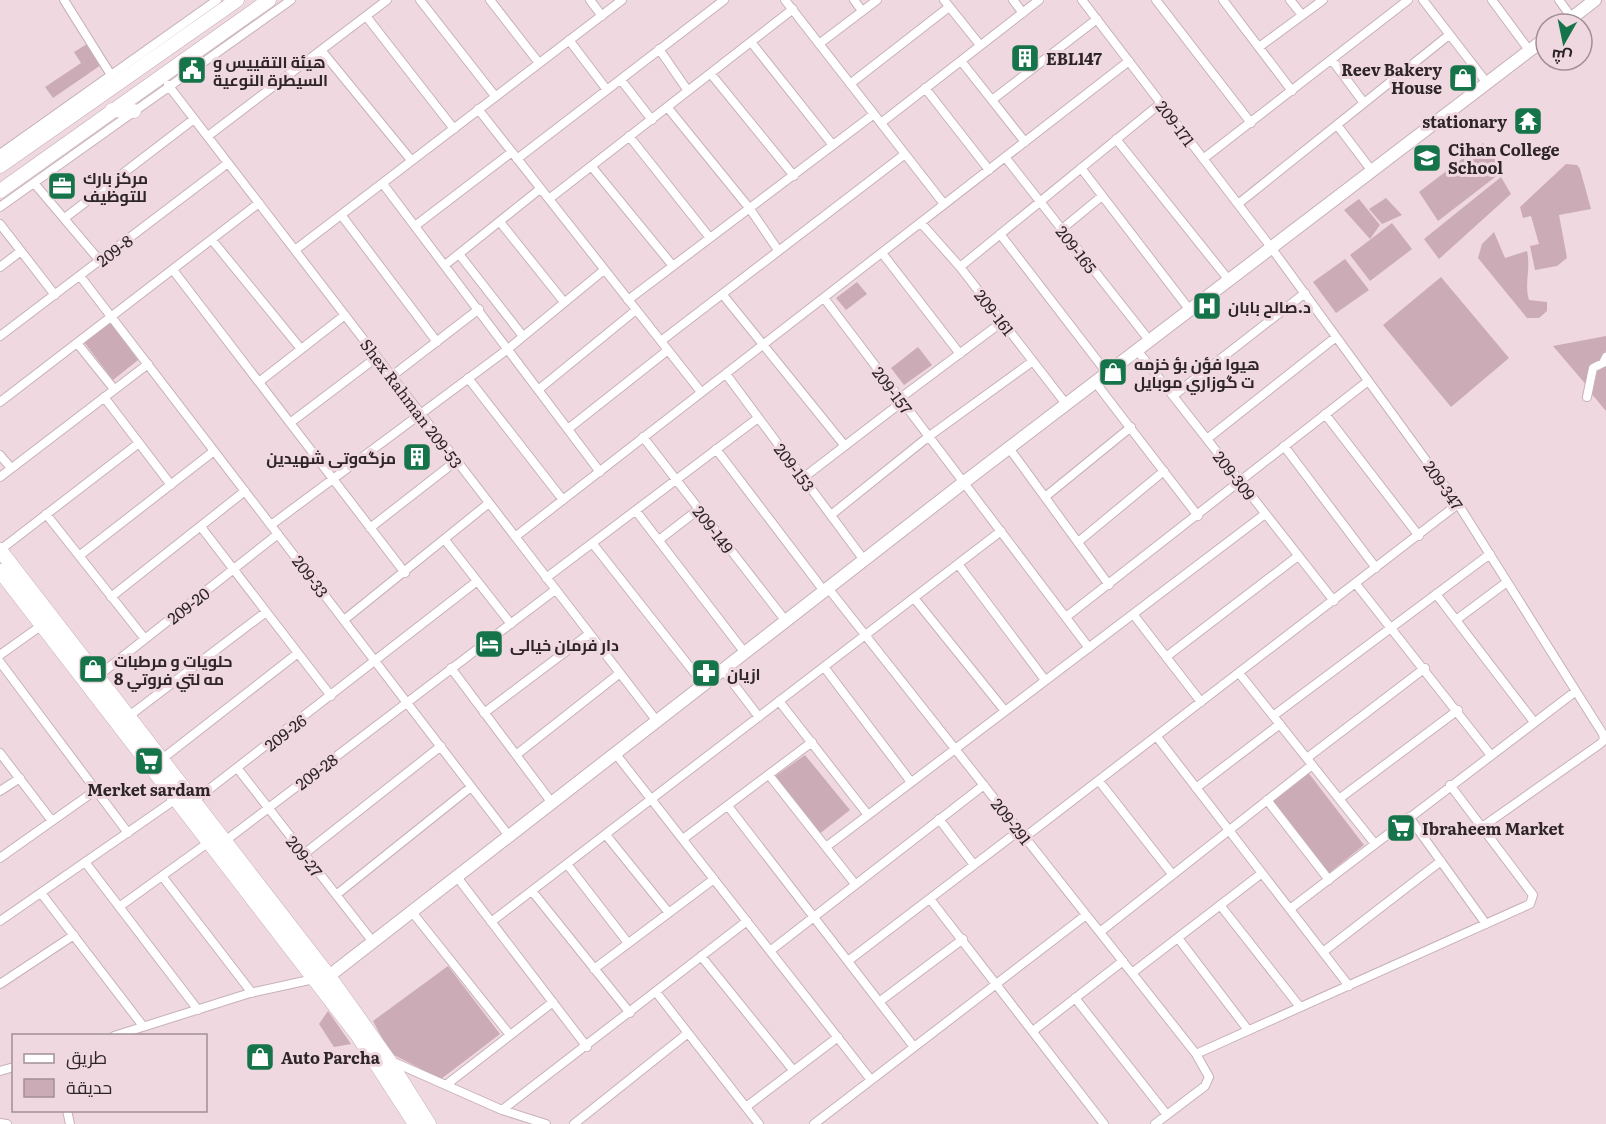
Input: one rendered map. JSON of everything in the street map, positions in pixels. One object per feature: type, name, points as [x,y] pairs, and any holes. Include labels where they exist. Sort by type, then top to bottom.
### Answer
[{"type":"main road","points":[[0,166],[237,0]]},
{"type":"main road","points":[[0,191],[269,0]]},
{"type":"main road","points":[[214,54],[217,37]]},
{"type":"main road","points":[[155,57],[161,40]]},
{"type":"main road","points":[[112,110],[134,111]]},
{"type":"main road","points":[[0,550],[98,676],[111,705],[129,716],[329,976],[388,1059],[429,1124]]},
{"type":"main road","points":[[0,571],[42,625],[111,705],[176,799],[382,1069],[416,1124]]},
{"type":"street","points":[[64,0],[111,75]]},
{"type":"street","points":[[0,154],[217,0]]},
{"type":"street","points":[[0,207],[168,85],[291,0]]},
{"type":"street","points":[[207,136],[387,0]]},
{"type":"street","points":[[420,0],[495,96]]},
{"type":"street","points":[[490,0],[539,63]]},
{"type":"street","points":[[590,0],[602,16]]},
{"type":"street","points":[[295,250],[622,0]]},
{"type":"street","points":[[415,226],[621,80],[724,0]]},
{"type":"street","points":[[785,0],[944,204]]},
{"type":"street","points":[[854,0],[862,11]]},
{"type":"street","points":[[819,44],[877,0]]},
{"type":"street","points":[[1013,0],[1023,13]]},
{"type":"street","points":[[881,123],[1039,0]]},
{"type":"street","name":"209-171","points":[[1082,0],[1270,246]]},
{"type":"street","points":[[1156,0],[1251,123]]},
{"type":"street","points":[[1223,0],[1292,91]]},
{"type":"street","points":[[1290,0],[1302,15]]},
{"type":"street","points":[[1259,47],[1323,0]]},
{"type":"street","points":[[1203,159],[1408,0]]},
{"type":"street","points":[[1423,0],[1486,83]]},
{"type":"street","points":[[1492,0],[1529,51]]},
{"type":"street","points":[[1580,12],[1596,0]]},
{"type":"street","points":[[850,84],[947,4],[980,45]]},
{"type":"street","points":[[549,199],[793,9]]},
{"type":"street","points":[[366,16],[454,129]]},
{"type":"street","points":[[992,100],[1097,20]]},
{"type":"street","points":[[1238,204],[1449,34]]},
{"type":"street","points":[[569,40],[607,90]]},
{"type":"street","points":[[752,42],[832,144]]},
{"type":"street","points":[[329,976],[1227,279],[1534,47]]},
{"type":"street","points":[[659,49],[688,91]]},
{"type":"street","points":[[321,50],[411,160]]},
{"type":"street","points":[[1332,60],[1364,103]]},
{"type":"street","points":[[961,61],[1025,142]]},
{"type":"street","points":[[515,537],[1129,61]]},
{"type":"street","points":[[711,74],[794,176]]},
{"type":"street","points":[[621,80],[652,120]]},
{"type":"street","name":"Shex Rahman 209-53","points":[[168,85],[656,720]]},
{"type":"street","points":[[926,88],[989,170]]},
{"type":"street","points":[[960,267],[1161,103]]},
{"type":"street","points":[[668,108],[750,209],[778,250]]},
{"type":"street","points":[[478,109],[701,392]]},
{"type":"street","points":[[628,300],[874,114]]},
{"type":"street","points":[[66,217],[194,119]]},
{"type":"street","points":[[1337,125],[1372,171]]},
{"type":"street","points":[[629,136],[710,238]]},
{"type":"street","points":[[1116,139],[1227,279]]},
{"type":"street","points":[[661,341],[905,154]]},
{"type":"street","name":"209-165","points":[[1005,157],[1149,340]]},
{"type":"street","name":"209-8","points":[[0,336],[228,163]]},
{"type":"street","points":[[592,167],[673,266]]},
{"type":"street","points":[[1081,168],[1189,309]]},
{"type":"street","points":[[34,183],[66,217],[100,261]]},
{"type":"street","points":[[382,184],[479,309],[600,472]]},
{"type":"street","points":[[445,265],[540,189]]},
{"type":"street","points":[[1062,229],[1102,196]]},
{"type":"street","points":[[0,402],[259,203]]},
{"type":"street","points":[[342,216],[437,342]]},
{"type":"street","points":[[500,222],[564,302]]},
{"type":"street","name":"209-161","points":[[921,223],[960,267],[1066,404]]},
{"type":"street","points":[[0,224],[55,295]]},
{"type":"street","points":[[1000,234],[1107,373]]},
{"type":"street","points":[[212,240],[302,349]]},
{"type":"street","name":"209-347","points":[[1270,246],[1458,504],[1603,734],[1604,740],[1600,744],[1482,827]]},
{"type":"street","points":[[0,267],[21,251]]},
{"type":"street","points":[[882,253],[960,354]]},
{"type":"street","points":[[459,254],[522,335]]},
{"type":"street","points":[[173,270],[405,573]]},
{"type":"street","points":[[272,525],[508,349],[522,335],[604,270]]},
{"type":"street","name":"209-33","points":[[80,276],[509,836]]},
{"type":"street","points":[[1173,396],[1305,293]]},
{"type":"street","points":[[723,295],[845,446]]},
{"type":"street","name":"209-157","points":[[824,298],[1089,648]]},
{"type":"street","points":[[392,376],[479,309]]},
{"type":"street","points":[[538,390],[636,309]]},
{"type":"street","points":[[259,382],[345,315]]},
{"type":"street","points":[[803,478],[1002,322]]},
{"type":"street","points":[[1207,439],[1336,337]]},
{"type":"street","points":[[77,343],[114,389]]},
{"type":"street","points":[[568,429],[668,350]]},
{"type":"street","name":"209-309","points":[[1137,350],[1334,601]]},
{"type":"street","points":[[290,423],[377,357]]},
{"type":"street","points":[[1587,397],[1593,368],[1603,363],[1606,357]]},
{"type":"street","points":[[831,515],[928,437],[1033,361]]},
{"type":"street","points":[[0,477],[148,364]]},
{"type":"street","name":"209-153","points":[[726,375],[864,560]]},
{"type":"street","points":[[468,378],[563,500]]},
{"type":"street","points":[[1066,617],[1368,381]]},
{"type":"street","points":[[1095,382],[1198,516]]},
{"type":"street","points":[[104,397],[171,484]]},
{"type":"street","points":[[1325,414],[1419,536]]},
{"type":"street","points":[[546,578],[758,418]]},
{"type":"street","points":[[1045,497],[1131,427]]},
{"type":"street","name":"209-149","points":[[643,437],[785,620]]},
{"type":"street","points":[[0,550],[139,443]]},
{"type":"street","points":[[1284,446],[1376,568]]},
{"type":"street","points":[[1009,448],[1109,585]]},
{"type":"street","name":"209-291","points":[[716,449],[826,590],[866,635],[1196,1054],[1209,1077],[1205,1086],[1167,1115]]},
{"type":"street","points":[[79,556],[214,451]]},
{"type":"street","points":[[0,454],[11,468]]},
{"type":"street","points":[[370,528],[456,461]]},
{"type":"street","points":[[1078,542],[1164,471]]},
{"type":"street","points":[[111,597],[245,491]]},
{"type":"street","points":[[344,620],[489,503]]},
{"type":"street","points":[[848,962],[975,865],[1099,781],[1458,504]]},
{"type":"street","points":[[659,540],[699,509]]},
{"type":"street","points":[[636,511],[745,653]]},
{"type":"street","points":[[46,514],[145,639]]},
{"type":"street","points":[[826,847],[1265,514]]},
{"type":"street","points":[[201,526],[331,696]]},
{"type":"street","points":[[491,922],[1001,531]]},
{"type":"street","name":"209-20","points":[[98,676],[278,534]]},
{"type":"street","points":[[445,540],[511,624]]},
{"type":"street","points":[[593,544],[704,685]]},
{"type":"street","points":[[1273,716],[1490,554]]},
{"type":"street","points":[[1166,657],[1298,556]]},
{"type":"street","points":[[958,564],[1045,680]]},
{"type":"street","name":"209-26","points":[[194,801],[376,662],[476,582]]},
{"type":"street","points":[[1456,620],[1507,582]]},
{"type":"street","points":[[1356,584],[1425,668],[1490,754]]},
{"type":"street","name":"209-28","points":[[225,841],[555,590]]},
{"type":"street","points":[[1436,594],[1534,722]]},
{"type":"street","points":[[914,598],[1005,711]]},
{"type":"street","points":[[129,716],[266,612]]},
{"type":"street","points":[[1133,614],[1201,702]]},
{"type":"street","points":[[0,655],[42,625]]},
{"type":"street","points":[[484,713],[589,634]]},
{"type":"street","points":[[162,759],[298,653]]},
{"type":"street","points":[[0,662],[128,833]]},
{"type":"street","points":[[824,667],[911,782]]},
{"type":"street","points":[[451,668],[552,803]]},
{"type":"street","points":[[1100,932],[1267,800],[1309,761],[1425,668]]},
{"type":"street","points":[[723,670],[759,717]]},
{"type":"street","points":[[516,755],[620,673]]},
{"type":"street","points":[[1239,673],[1375,844]]},
{"type":"street","points":[[1290,909],[1490,754],[1576,691]]},
{"type":"street","points":[[779,701],[868,814]]},
{"type":"street","points":[[1339,799],[1458,710]]},
{"type":"street","points":[[1196,788],[1280,724]]},
{"type":"street","points":[[1157,737],[1349,986]]},
{"type":"street","points":[[683,839],[812,742]]},
{"type":"street","points":[[304,854],[441,746]]},
{"type":"street","points":[[0,753],[52,821]]},
{"type":"street","points":[[615,753],[871,1080]]},
{"type":"street","name":"209-27","points":[[238,769],[373,942]]},
{"type":"street","points":[[769,775],[855,884]]},
{"type":"street","points":[[0,791],[20,778]]},
{"type":"street","points":[[1099,781],[1172,874]]},
{"type":"street","points":[[770,951],[984,785]]},
{"type":"street","points":[[1196,1054],[1530,904],[1533,895],[1450,785]]},
{"type":"street","points":[[336,895],[471,786]]},
{"type":"street","points":[[0,858],[96,790]]},
{"type":"street","points":[[0,921],[176,799]]},
{"type":"street","points":[[1267,800],[1329,880]]},
{"type":"street","points":[[728,806],[914,1047]]},
{"type":"street","points":[[1409,817],[1486,924]]},
{"type":"street","points":[[939,819],[975,865]]},
{"type":"street","points":[[606,835],[669,913]]},
{"type":"street","points":[[119,907],[209,842]]},
{"type":"street","points":[[1323,952],[1441,861]]},
{"type":"street","points":[[85,862],[198,1010]]},
{"type":"street","points":[[567,864],[628,943]]},
{"type":"street","points":[[1132,973],[1262,873]]},
{"type":"street","points":[[162,876],[252,993]]},
{"type":"street","points":[[457,877],[587,1047]]},
{"type":"street","points":[[594,969],[714,879]]},
{"type":"street","points":[[532,891],[630,1013]]},
{"type":"street","points":[[40,893],[143,1026]]},
{"type":"street","points":[[930,899],[998,983],[1104,1124]]},
{"type":"street","points":[[1220,905],[1300,1007]]},
{"type":"street","points":[[412,912],[510,1035]]},
{"type":"street","points":[[814,1124],[1086,915]]},
{"type":"street","points":[[502,1110],[587,1047],[747,921]]},
{"type":"street","points":[[0,984],[74,935]]},
{"type":"street","points":[[1178,938],[1248,1030]]},
{"type":"street","points":[[879,1002],[963,939]]},
{"type":"street","points":[[701,956],[793,1070]]},
{"type":"street","points":[[1033,1031],[1123,961]]},
{"type":"street","points":[[117,1034],[252,993],[314,979]]},
{"type":"street","points":[[656,992],[759,1124]]},
{"type":"street","points":[[1076,998],[1167,1115],[1155,1124]]},
{"type":"street","points":[[446,1085],[553,1002]]},
{"type":"street","points":[[574,1124],[688,1033]]},
{"type":"street","points":[[746,1107],[838,1037]]},
{"type":"street","points":[[388,1059],[502,1110],[546,1124]]},
{"type":"street","points":[[0,1123],[7,1124]]},
{"type":"green space","points":[[87,44],[101,65],[53,98],[45,87],[81,63],[74,52]]},
{"type":"green space","points":[[1483,143],[1503,171],[1438,221],[1419,192]]},
{"type":"green space","points":[[1566,164],[1577,165],[1580,169],[1591,209],[1559,215],[1567,258],[1557,266],[1535,270],[1530,246],[1539,244],[1531,216],[1523,218],[1520,207]]},
{"type":"green space","points":[[1501,177],[1511,194],[1439,259],[1424,239]]},
{"type":"green space","points":[[1386,198],[1402,215],[1382,224],[1369,209]]},
{"type":"green space","points":[[1359,199],[1380,225],[1370,239],[1344,210]]},
{"type":"green space","points":[[1392,223],[1412,249],[1370,281],[1350,255]]},
{"type":"green space","points":[[1494,232],[1505,258],[1527,251],[1529,300],[1547,302],[1547,311],[1539,318],[1527,318],[1478,258],[1482,244]]},
{"type":"green space","points":[[1345,259],[1369,290],[1336,313],[1313,282]]},
{"type":"green space","points":[[1441,277],[1509,358],[1451,407],[1383,325]]},
{"type":"green space","points":[[857,282],[867,294],[846,310],[836,298]]},
{"type":"green space","points":[[110,322],[138,360],[113,380],[84,342]]},
{"type":"green space","points":[[1606,336],[1606,351],[1602,362],[1592,366],[1588,387],[1553,346]]},
{"type":"green space","points":[[918,347],[932,365],[904,385],[891,368]]},
{"type":"green space","points":[[1606,362],[1606,411],[1591,393],[1595,370]]},
{"type":"green space","points":[[805,755],[850,810],[818,835],[774,777]]},
{"type":"green space","points":[[1307,771],[1364,845],[1329,873],[1269,801]]},
{"type":"green space","points":[[448,966],[500,1034],[441,1079],[390,1053],[373,1021]]},
{"type":"green space","points":[[328,1011],[351,1044],[334,1047],[319,1024]]},
{"type":"place","name":"EBL147","points":[[1025,58]]},
{"type":"place","name":"هيئة التقييس و السيطرة النوعية","points":[[192,70]]},
{"type":"place","name":"Reev Bakery House","points":[[1463,78]]},
{"type":"place","name":"stationary","points":[[1528,121]]},
{"type":"place","name":"Cihan College School","points":[[1427,158]]},
{"type":"place","name":"مركز بارك للتوظيف","points":[[62,186]]},
{"type":"place","name":"د.صالح بابان","points":[[1207,306]]},
{"type":"place","name":"هيوا فؤن بؤ خزمه ت گوزاري موبايل","points":[[1113,372]]},
{"type":"place","name":"مزگه‌وتی شهیدین","points":[[417,457]]},
{"type":"place","name":"دار فرمان خیالی","points":[[489,644]]},
{"type":"place","name":"حلويات و مرطبات مه لتي فروتي 8","points":[[93,669]]},
{"type":"place","name":"ازيان","points":[[706,673]]},
{"type":"place","name":"Merket sardam","points":[[149,761]]},
{"type":"place","name":"Ibraheem Market","points":[[1401,828]]},
{"type":"place","name":"Auto Parcha","points":[[260,1057]]}]
